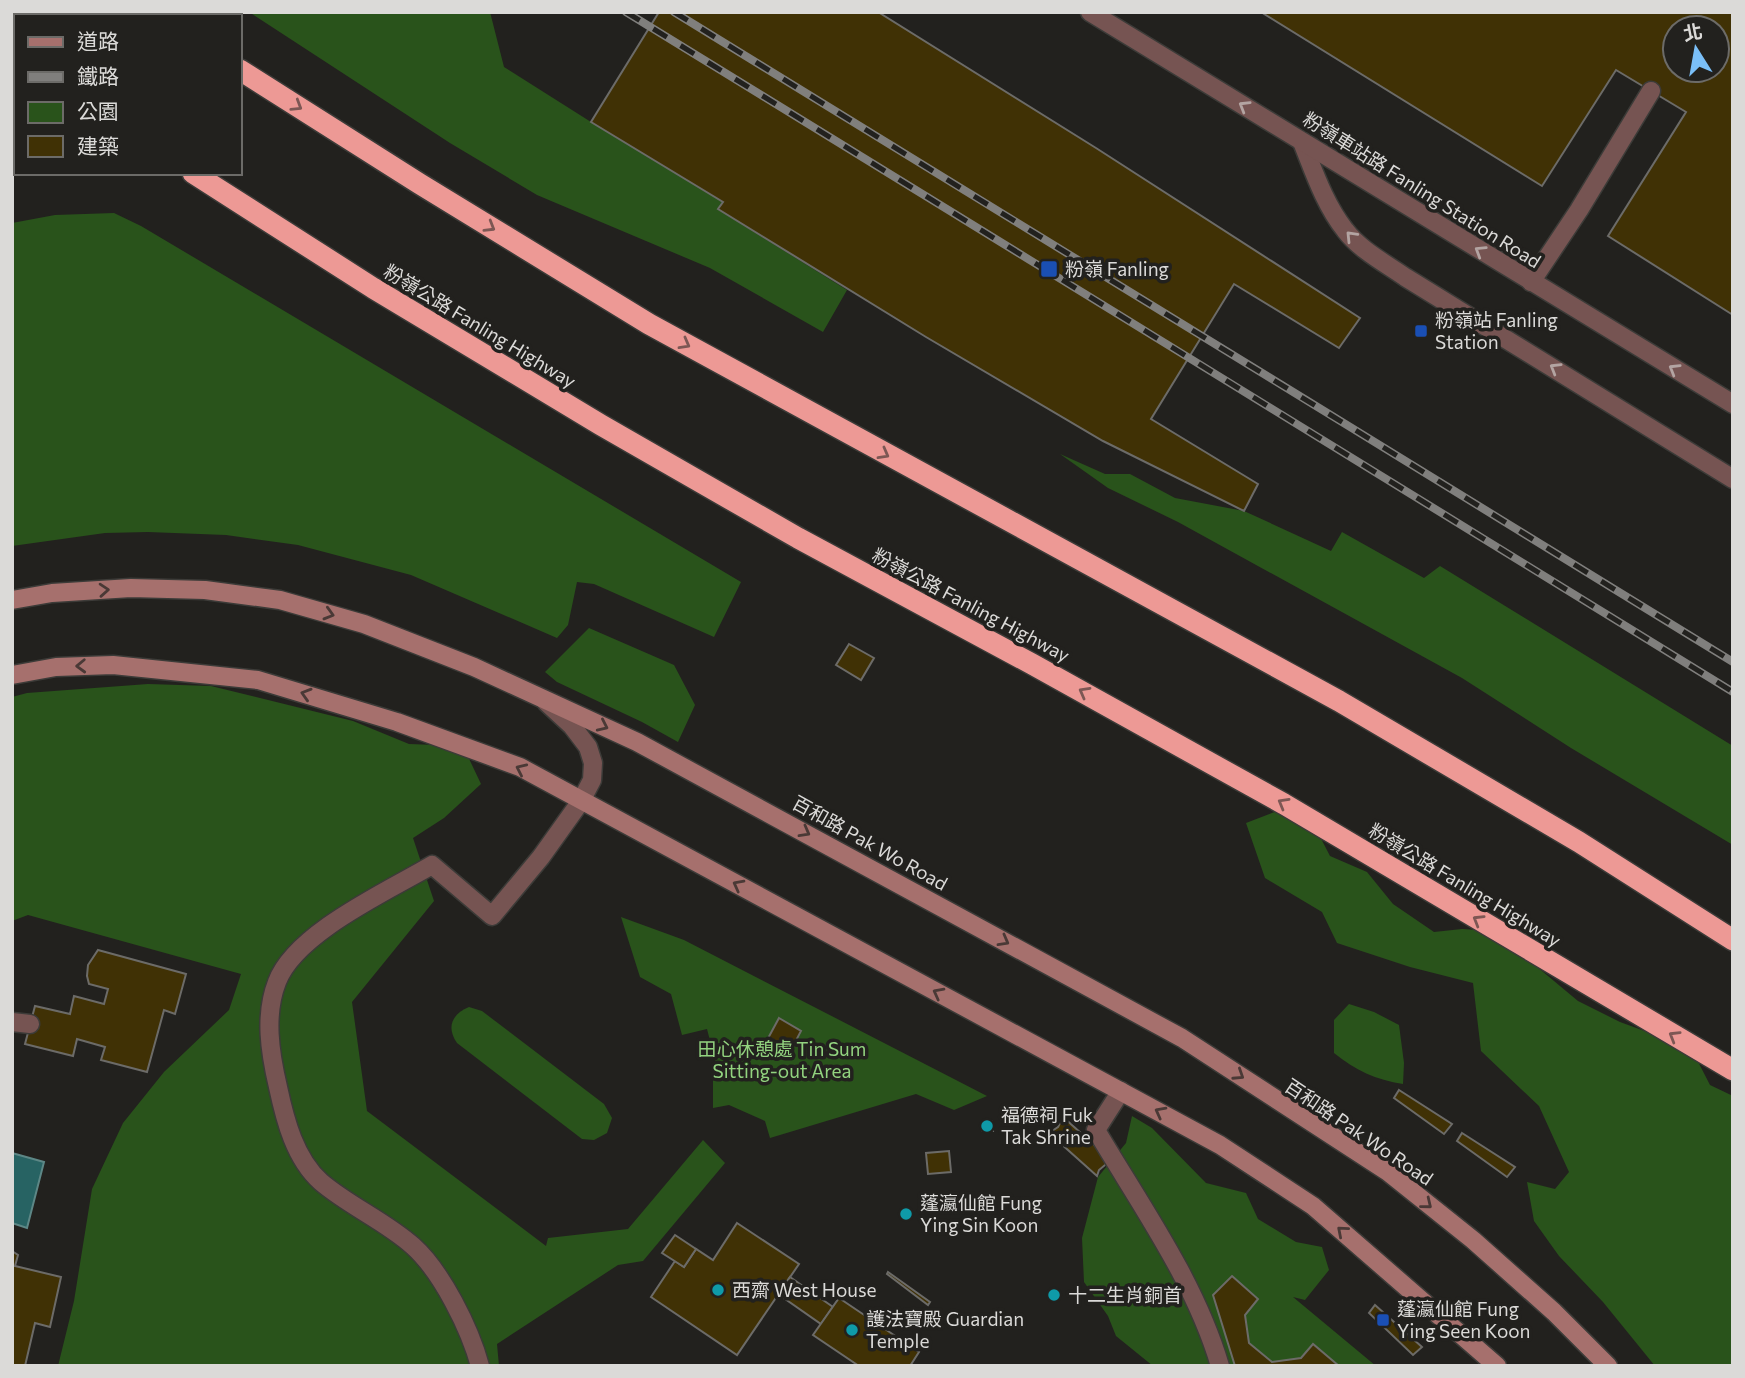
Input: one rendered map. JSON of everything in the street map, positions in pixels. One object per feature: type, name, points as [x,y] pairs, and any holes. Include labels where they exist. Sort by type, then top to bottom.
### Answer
[{"type":"highway","points":[[242,71],[649,324],[1339,701],[1579,842],[1733,940]]},
{"type":"highway","name":"粉嶺公路 Fanling Highway","points":[[196,175],[373,288],[601,425],[798,538],[1032,663],[1284,804],[1733,1070]]},
{"type":"main road","name":"百和路 Pak Wo Road","points":[[12,600],[52,593],[131,588],[205,590],[280,600],[363,624],[474,667],[637,742],[1182,1038],[1388,1172],[1473,1240],[1554,1312],[1608,1366]]},
{"type":"main road","points":[[12,675],[56,667],[113,665],[258,680],[397,722],[520,767],[1220,1145],[1314,1206],[1497,1366]]},
{"type":"street","name":"粉嶺車站路 Fanling Station Road","points":[[1090,12],[1733,404]]},
{"type":"street","points":[[1531,282],[1579,210],[1651,91]]},
{"type":"street","points":[[1303,142],[1325,198],[1345,231],[1360,246],[1416,284],[1733,479]]},
{"type":"street","points":[[480,1366],[467,1328],[434,1271],[414,1247],[322,1182],[303,1162],[281,1104],[272,1060],[269,1026],[271,1003],[277,980],[290,959],[303,946],[328,926],[432,865],[492,916],[541,857],[581,801],[592,780],[593,762],[588,747],[572,726],[541,698]]},
{"type":"street","points":[[1121,1091],[1096,1130],[1194,1297],[1220,1366]]},
{"type":"green space","points":[[249,12],[490,12],[504,67],[723,202],[719,210],[847,290],[823,332],[710,268],[537,195],[450,143]]},
{"type":"green space","points":[[114,213],[141,226],[741,582],[714,637],[594,584],[577,582],[568,625],[557,638],[411,575],[298,545],[226,535],[105,533],[12,546],[12,223],[55,215]]},
{"type":"green space","points":[[1060,454],[1105,474],[1130,474],[1175,498],[1244,511],[1331,551],[1342,532],[1424,578],[1440,566],[1733,746],[1733,845],[1571,748],[1462,678],[1178,522],[1108,488]]},
{"type":"green space","points":[[589,628],[674,665],[695,705],[678,742],[557,682],[545,672]]},
{"type":"green space","points":[[148,684],[211,686],[353,721],[409,744],[463,746],[481,784],[444,818],[413,838],[434,901],[352,1002],[367,1111],[546,1246],[548,1238],[628,1229],[703,1140],[725,1163],[643,1261],[618,1265],[497,1344],[499,1366],[58,1366],[74,1301],[92,1189],[123,1123],[164,1072],[229,1010],[241,974],[28,915],[12,921],[12,697],[27,693]]},
{"type":"green space","points":[[1277,811],[1314,825],[1330,856],[1367,872],[1393,904],[1434,932],[1462,929],[1494,931],[1578,1001],[1620,1022],[1691,1048],[1710,1085],[1733,1096],[1733,1366],[1655,1366],[1603,1302],[1559,1256],[1534,1221],[1527,1182],[1555,1189],[1569,1172],[1539,1106],[1481,1051],[1473,983],[1410,967],[1337,943],[1322,912],[1265,878],[1246,823]]},
{"type":"green space","name":"田心休憩處 Tin Sum Sitting-out Area","points":[[621,917],[684,940],[987,1096],[954,1110],[916,1094],[770,1138],[765,1121],[729,1105],[713,1108],[713,1065],[716,1064],[707,1029],[682,1035],[671,994],[640,977]]},
{"type":"green space","points":[[1349,1004],[1374,1012],[1399,1025],[1404,1063],[1403,1084],[1366,1073],[1334,1053],[1334,1020]]},
{"type":"green space","points":[[469,1007],[482,1011],[604,1104],[612,1118],[607,1133],[594,1140],[582,1139],[457,1043],[452,1032],[452,1022],[458,1013]]},
{"type":"green space","points":[[1132,1116],[1152,1128],[1206,1183],[1246,1193],[1258,1219],[1296,1242],[1322,1247],[1329,1270],[1305,1300],[1293,1297],[1376,1366],[1153,1366],[1116,1336],[1108,1316],[1084,1282],[1082,1238],[1098,1177],[1126,1143]]},
{"type":"water","points":[[12,1153],[44,1162],[27,1228],[12,1223]]},
{"type":"building","name":"粉嶺 Fanling","points":[[659,12],[878,12],[1360,318],[1339,348],[1234,284],[1151,419],[1258,484],[1244,511],[1103,441],[926,337],[718,209],[723,202],[591,122]]},
{"type":"building","points":[[1261,12],[1733,12],[1733,315],[1608,236],[1686,112],[1616,70],[1542,186]]},
{"type":"building","points":[[849,644],[874,658],[861,680],[836,665]]},
{"type":"building","points":[[98,950],[186,974],[175,1014],[164,1010],[147,1072],[101,1060],[105,1047],[77,1039],[73,1056],[25,1044],[35,1006],[70,1014],[74,996],[104,1004],[108,989],[89,984],[87,976],[88,965]]},
{"type":"building","points":[[779,1018],[801,1031],[789,1054],[766,1042]]},
{"type":"building","points":[[1399,1090],[1452,1124],[1444,1134],[1394,1098]]},
{"type":"building","points":[[1063,1117],[1111,1160],[1099,1170],[1097,1176],[1049,1133],[1058,1127]]},
{"type":"building","name":"福德祠 Fuk Tak Shrine","points":[[992,1121],[993,1131],[982,1131],[982,1122]]},
{"type":"building","points":[[1462,1133],[1515,1167],[1507,1177],[1457,1141]]},
{"type":"building","points":[[949,1151],[951,1172],[928,1174],[926,1153]]},
{"type":"building","name":"西齋 West House","points":[[737,1223],[799,1264],[737,1355],[651,1297],[675,1261],[684,1267],[696,1249],[713,1260]]},
{"type":"building","points":[[675,1235],[696,1249],[684,1267],[662,1253]]},
{"type":"building","points":[[12,1251],[18,1255],[15,1266],[61,1277],[50,1327],[35,1323],[25,1366],[12,1366]]},
{"type":"building","points":[[888,1272],[930,1302],[928,1305],[887,1274]]},
{"type":"building","points":[[1232,1276],[1258,1299],[1245,1315],[1249,1343],[1272,1362],[1301,1358],[1313,1344],[1339,1366],[1235,1366],[1213,1295]]},
{"type":"building","points":[[790,1277],[833,1307],[821,1324],[778,1294]]},
{"type":"building","name":"護法寶殿 Guardian Temple","points":[[839,1298],[919,1352],[910,1366],[859,1366],[813,1335]]},
{"type":"building","points":[[1375,1305],[1422,1347],[1413,1355],[1369,1313]]},
{"type":"railway","points":[[626,12],[1733,692]]},
{"type":"railway","points":[[674,12],[1733,662]]},
{"type":"place","name":"粉嶺 Fanling","points":[[1049,269]]},
{"type":"place","name":"粉嶺站 Fanling Station","points":[[1421,331]]},
{"type":"place","name":"福德祠 Fuk Tak Shrine","points":[[987,1126]]},
{"type":"place","name":"蓬瀛仙館 Fung Ying Sin Koon","points":[[906,1214]]},
{"type":"place","name":"西齋 West House","points":[[718,1290]]},
{"type":"place","name":"十二生肖銅首","points":[[1054,1295]]},
{"type":"place","name":"蓬瀛仙館 Fung Ying Seen Koon","points":[[1383,1320]]},
{"type":"place","name":"護法寶殿 Guardian Temple","points":[[852,1330]]}]
